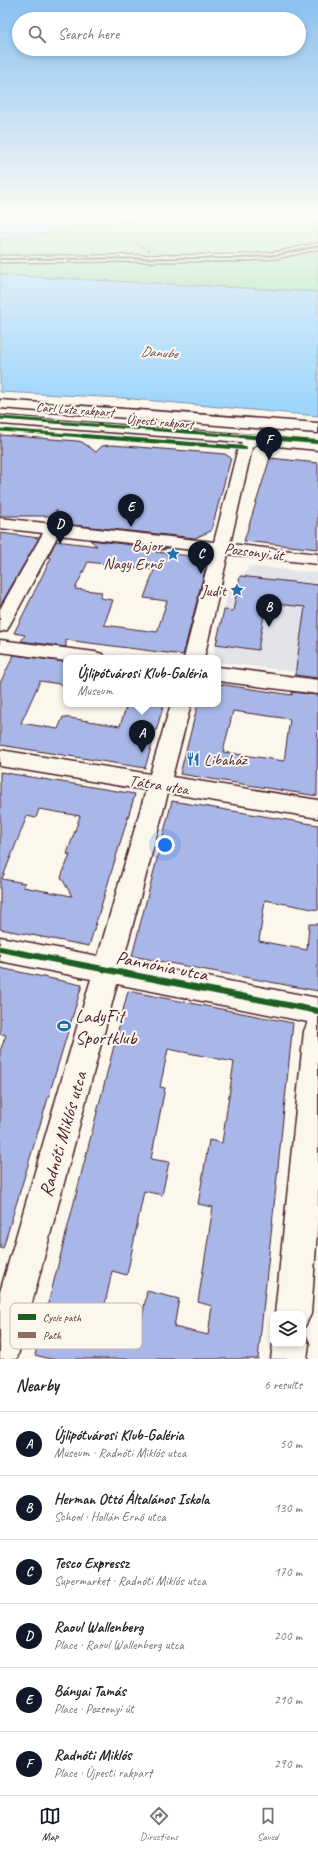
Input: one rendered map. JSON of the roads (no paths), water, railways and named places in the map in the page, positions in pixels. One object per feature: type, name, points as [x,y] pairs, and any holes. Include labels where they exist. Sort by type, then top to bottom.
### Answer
[{"type":"main road","name":"Carl Lutz rakpart","points":[[0,404],[318,428]]},
{"type":"street","name":"Újpesti rakpart","points":[[0,420],[248,444],[318,454]]},
{"type":"street","name":"Újpesti rakpart","points":[[0,430],[248,444],[318,446]]},
{"type":"street","points":[[195,655],[248,444]]},
{"type":"street","name":"Pozsonyi út","points":[[0,523],[318,559]]},
{"type":"street","points":[[0,626],[53,529]]},
{"type":"street","points":[[0,646],[71,655]]},
{"type":"street","points":[[221,674],[318,687]]},
{"type":"street","name":"Radnóti Miklós utca","points":[[14,1303],[180,707]]},
{"type":"street","name":"Tátra utca","points":[[0,758],[318,810]]},
{"type":"street","name":"Pannónia utca","points":[[0,949],[318,1011]]},
{"type":"street","points":[[293,1311],[318,1031]]},
{"type":"street","name":"Radnóti Miklós utca","points":[[0,1355],[10,1319]]},
{"type":"street","points":[[289,1359],[291,1347]]},
{"type":"water","name":"Danube","points":[[0,279],[83,279],[318,292],[318,416],[122,398],[0,392]]},
{"type":"place","name":"Radnóti Miklós","points":[[269,460]]},
{"type":"place","name":"Bányai Tamás","points":[[131,527]]},
{"type":"place","name":"Raoul Wallenberg","points":[[60,544]]},
{"type":"place","name":"Bajor Nagy Ernő","points":[[173,554]]},
{"type":"place","name":"Tesco Expressz","points":[[201,574]]},
{"type":"place","name":"Judit","points":[[237,590]]},
{"type":"place","name":"Herman Ottó Általános Iskola","points":[[269,627]]},
{"type":"place","name":"Újlipótvárosi Klub-Galéria","points":[[142,753]]},
{"type":"place","name":"Libaház","points":[[193,759]]},
{"type":"place","name":"LadyFit Sportklub","points":[[64,1026]]}]
